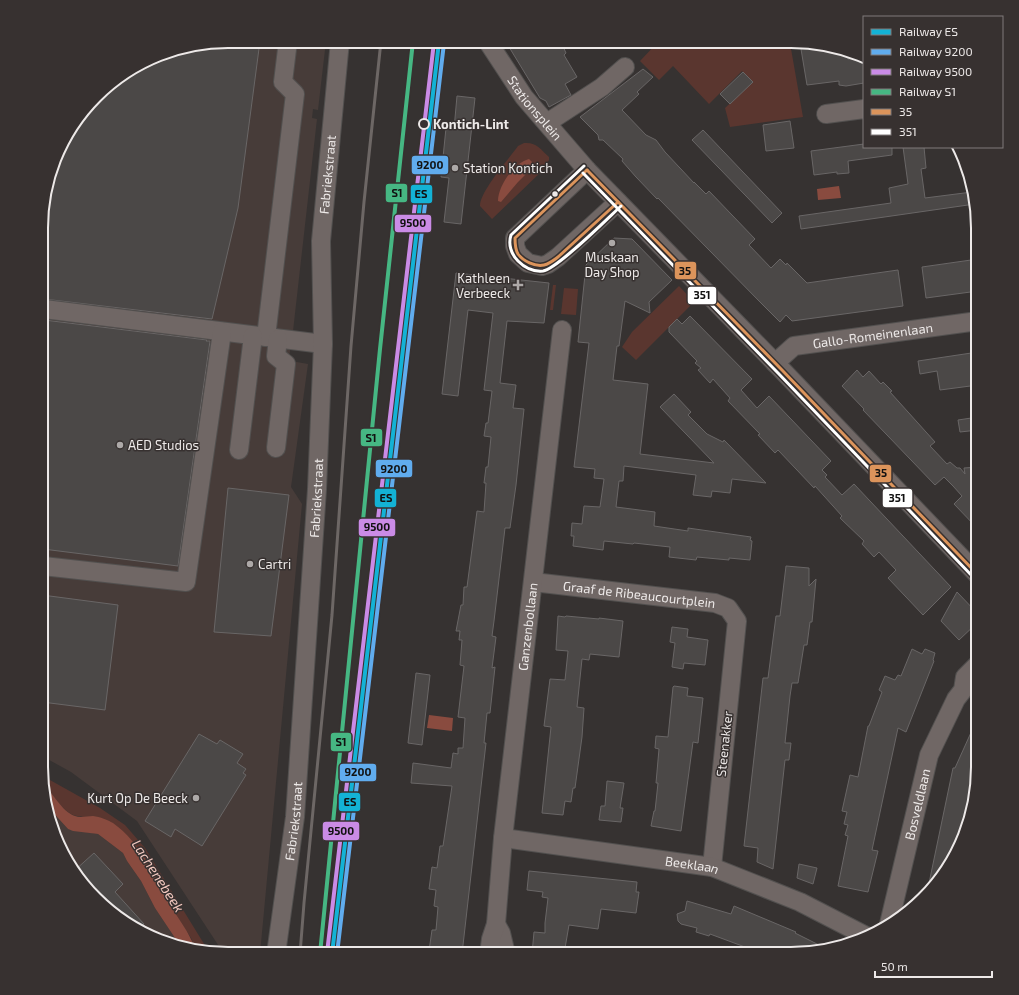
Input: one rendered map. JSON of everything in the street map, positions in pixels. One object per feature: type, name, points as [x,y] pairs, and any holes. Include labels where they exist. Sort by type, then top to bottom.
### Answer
[{"type":"street","points":[[239,450],[266,337],[295,94],[282,82],[287,48]]},
{"type":"street","name":"Fabriekstraat","points":[[277,947],[295,817],[317,489],[323,344],[321,241],[339,48]]},
{"type":"street","name":"Stationsplein","points":[[492,48],[524,97],[587,170],[971,568]]},
{"type":"street","name":"Stationsplein","points":[[553,119],[602,87],[625,67]]},
{"type":"street","points":[[826,114],[863,109]]},
{"type":"street","points":[[587,170],[515,238],[515,246],[518,254],[528,263],[542,266],[548,264],[562,254],[618,202]]},
{"type":"street","points":[[48,310],[323,344]]},
{"type":"street","name":"Gallo-Romeinenlaan","points":[[775,363],[794,346],[971,322]]},
{"type":"street","name":"Ganzenbollaan","points":[[490,947],[496,924],[503,838],[562,330]]},
{"type":"street","points":[[48,567],[186,582],[222,332]]},
{"type":"street","points":[[266,337],[276,356],[286,364],[276,448]]},
{"type":"street","name":"Graaf de Ribeaucourtplein","points":[[533,582],[715,603],[728,608],[737,621]]},
{"type":"street","name":"Steenakker","points":[[712,867],[737,621]]},
{"type":"street","name":"Bosveldlaan","points":[[891,917],[929,755],[956,699],[970,686],[965,677],[971,671]]},
{"type":"street","name":"Beeklaan","points":[[503,838],[712,867],[800,902],[861,933]]},
{"type":"street","name":"Ganzenbollaan","points":[[496,924],[501,933],[504,947]]},
{"type":"shaded area","points":[[216,48],[325,48],[318,110],[313,109],[312,118],[317,119],[289,357],[291,361],[308,364],[291,487],[302,504],[261,947],[219,947],[137,821],[71,772],[48,759],[48,216],[54,181],[67,148],[85,118],[118,85],[148,67],[181,54]]},
{"type":"shaded area","points":[[652,48],[791,48],[803,117],[730,127],[725,108],[753,82],[742,71],[709,104],[673,66],[659,80],[640,61]]},
{"type":"shaded area","points":[[524,143],[532,144],[538,147],[549,157],[549,160],[543,170],[492,219],[480,206],[481,200],[502,167],[518,146]]},
{"type":"shaded area","points":[[529,159],[532,162],[531,169],[501,202],[498,201],[501,189],[508,176],[518,165]]},
{"type":"shaded area","points":[[839,186],[841,198],[818,200],[817,189]]},
{"type":"shaded area","points":[[553,285],[556,285],[553,310],[550,310]]},
{"type":"shaded area","points":[[679,286],[694,302],[636,360],[622,347],[632,332]]},
{"type":"shaded area","points":[[564,288],[578,289],[576,315],[561,314]]},
{"type":"shaded area","points":[[429,715],[453,718],[452,731],[427,728]]},
{"type":"shaded area","points":[[48,779],[100,808],[125,825],[145,848],[205,945],[193,944],[149,867],[103,819],[77,816],[67,811],[50,793]]},
{"type":"shaded area","points":[[50,792],[70,814],[80,817],[96,816],[109,821],[123,831],[132,840],[153,872],[193,944],[176,939],[155,908],[141,881],[123,853],[98,834],[68,829],[54,814]]},
{"type":"shaded area","points":[[54,814],[68,829],[98,834],[123,853],[141,881],[155,908],[176,939],[148,928],[128,917],[118,910],[93,886],[85,877],[72,857]]},
{"type":"building","points":[[216,48],[259,48],[238,208],[212,319],[48,299],[48,216],[51,193],[62,159],[78,128],[85,118],[109,93],[128,78],[159,62],[193,51]]},
{"type":"building","points":[[510,48],[564,48],[566,53],[564,55],[577,77],[565,84],[571,95],[549,107],[546,101],[540,98]]},
{"type":"building","points":[[801,48],[826,51],[863,63],[863,83],[846,86],[839,85],[839,81],[807,85]]},
{"type":"building","points":[[643,69],[653,77],[637,92],[639,94],[622,110],[646,135],[656,140],[665,152],[694,183],[706,194],[709,191],[755,239],[749,245],[771,268],[780,259],[786,265],[787,263],[807,283],[898,270],[903,306],[792,321],[786,315],[780,322],[658,198],[657,199],[622,161],[623,159],[603,140],[599,140],[598,135],[580,117]]},
{"type":"building","points":[[743,72],[753,82],[730,104],[720,94]]},
{"type":"building","name":"Station Kontich","points":[[457,96],[475,98],[461,224],[444,222],[449,178],[441,177],[446,128],[454,129]]},
{"type":"building","points":[[790,121],[794,148],[766,151],[763,125]]},
{"type":"building","points":[[703,130],[782,213],[772,223],[692,140]]},
{"type":"building","points":[[863,144],[863,148],[892,148],[892,155],[848,161],[849,173],[837,174],[837,172],[814,175],[811,151]]},
{"type":"building","points":[[903,148],[924,148],[926,168],[921,169],[925,198],[968,193],[969,205],[801,229],[799,216],[891,203],[889,188],[908,184]]},
{"type":"building","points":[[614,238],[632,239],[672,280],[649,302],[650,313],[625,301],[613,380],[648,384],[640,454],[714,463],[660,407],[674,394],[691,412],[688,415],[707,434],[723,442],[724,440],[766,483],[732,479],[730,493],[712,491],[711,497],[693,495],[696,475],[624,466],[623,481],[619,481],[616,507],[655,512],[654,526],[688,531],[688,528],[751,537],[750,560],[697,557],[696,560],[669,557],[670,547],[634,543],[604,541],[603,550],[573,546],[574,536],[571,536],[572,523],[582,524],[584,506],[600,507],[604,479],[594,478],[595,469],[574,467],[589,343],[578,342],[586,265]]},
{"type":"building","points":[[971,260],[971,292],[926,298],[922,267]]},
{"type":"building","points":[[456,273],[549,283],[544,323],[507,321],[500,383],[516,385],[513,408],[524,409],[510,528],[505,528],[492,636],[496,637],[492,668],[495,667],[490,713],[487,713],[484,743],[486,743],[463,947],[430,947],[432,930],[436,930],[438,907],[434,906],[436,890],[429,889],[432,867],[437,868],[440,846],[443,846],[452,786],[411,783],[413,763],[451,768],[453,753],[458,754],[458,748],[463,748],[465,718],[458,717],[464,666],[460,665],[462,640],[459,640],[460,631],[456,631],[461,605],[463,605],[464,587],[467,587],[477,511],[484,512],[486,483],[484,483],[486,467],[488,467],[491,437],[484,436],[486,423],[488,423],[492,391],[484,390],[493,313],[468,310],[458,396],[442,394]]},
{"type":"building","points":[[690,316],[752,379],[741,390],[757,408],[769,396],[831,461],[822,470],[827,475],[825,477],[842,495],[854,484],[951,587],[923,615],[888,578],[896,570],[879,552],[874,557],[862,544],[864,541],[840,518],[842,516],[815,486],[814,488],[778,450],[775,453],[758,435],[760,434],[728,401],[730,398],[713,379],[710,383],[698,370],[701,368],[695,363],[697,361],[669,332],[669,327],[677,319],[682,324]]},
{"type":"building","name":"AED Studios","points":[[48,320],[210,341],[178,566],[48,550]]},
{"type":"building","points":[[971,353],[971,386],[940,390],[937,371],[920,374],[918,361]]},
{"type":"building","points":[[857,370],[863,377],[869,371],[881,384],[883,382],[892,391],[890,392],[935,442],[930,446],[947,464],[950,462],[957,468],[960,468],[965,474],[964,468],[971,468],[971,522],[954,504],[962,496],[953,486],[944,477],[935,485],[842,386]]},
{"type":"building","points":[[971,418],[971,431],[960,432],[958,420]]},
{"type":"building","name":"Cartri","points":[[228,488],[289,495],[271,636],[214,632]]},
{"type":"building","points":[[786,566],[809,568],[809,586],[816,579],[812,622],[810,622],[807,645],[804,645],[798,683],[792,683],[790,696],[785,743],[791,743],[789,760],[785,760],[773,869],[757,862],[758,848],[744,846],[763,678],[768,678],[776,616],[780,616]]},
{"type":"building","points":[[957,592],[971,607],[971,629],[959,640],[941,621]]},
{"type":"building","points":[[48,596],[118,605],[105,710],[48,703]]},
{"type":"building","points":[[558,616],[623,621],[619,657],[590,654],[589,660],[582,659],[577,707],[584,708],[582,737],[575,788],[573,788],[571,802],[565,801],[563,815],[542,813],[551,727],[544,726],[550,679],[565,680],[568,651],[556,650]]},
{"type":"building","points":[[672,627],[688,629],[687,637],[708,640],[705,665],[684,663],[683,669],[672,667],[675,643],[670,642]]},
{"type":"building","points":[[912,649],[922,654],[925,649],[935,653],[934,661],[906,732],[898,728],[872,850],[878,851],[868,892],[838,886],[848,836],[845,835],[848,825],[844,824],[847,812],[842,811],[850,775],[858,777],[868,726],[882,692],[879,690],[885,676],[895,680],[898,675],[901,676]]},
{"type":"building","points":[[416,673],[430,675],[422,745],[408,743]]},
{"type":"building","points":[[674,686],[688,688],[687,696],[703,698],[698,743],[693,742],[681,831],[651,826],[655,811],[658,783],[656,783],[659,749],[655,748],[656,736],[668,737]]},
{"type":"building","points":[[971,733],[971,779],[965,814],[947,857],[929,882],[953,768],[955,768]]},
{"type":"building","name":"Kurt Op De Beeck","points":[[199,734],[217,744],[220,740],[243,754],[237,763],[246,769],[243,773],[246,775],[202,846],[175,829],[171,837],[145,821]]},
{"type":"building","points":[[607,781],[624,783],[620,808],[623,808],[621,822],[599,820],[601,806],[605,806]]},
{"type":"building","points":[[94,853],[123,884],[115,892],[144,924],[142,925],[138,923],[118,910],[93,886],[78,867]]},
{"type":"building","points":[[799,864],[817,868],[813,884],[797,878]]},
{"type":"building","points":[[529,871],[637,882],[636,892],[639,892],[636,913],[601,909],[598,929],[569,925],[565,947],[533,947],[534,932],[545,933],[548,898],[542,897],[543,892],[527,890]]},
{"type":"building","points":[[687,901],[731,914],[734,906],[796,932],[795,933],[818,945],[803,947],[745,947],[710,934],[709,936],[696,932],[697,928],[681,924],[678,921],[677,914],[685,911]]},
{"type":"railway","points":[[301,947],[332,615],[351,346],[380,48]]},
{"type":"rail line","name":"S1","points":[[321,947],[380,349],[412,48]]},
{"type":"rail line","name":"9500","points":[[328,947],[433,48]]},
{"type":"rail line","name":"ES","points":[[333,947],[438,48]]},
{"type":"rail line","name":"9200","points":[[338,947],[443,48]]},
{"type":"transit line","name":"351","points":[[584,166],[511,235],[511,249],[518,261],[526,267],[536,271],[543,271],[550,268],[570,253],[621,206]]},
{"type":"transit line","name":"35","points":[[587,170],[782,370],[971,568]]},
{"type":"transit line","name":"35","points":[[587,170],[515,238],[516,250],[520,257],[537,265],[550,263],[618,202]]},
{"type":"transit line","name":"351","points":[[583,173],[778,373],[971,575]]},
{"type":"place","name":"Kontich-Lint","points":[[424,124]]},
{"type":"place","name":"Station Kontich","points":[[455,168]]},
{"type":"place","name":"Muskaan Day Shop","points":[[612,243]]},
{"type":"place","name":"Kathleen Verbeeck","points":[[518,285]]},
{"type":"place","name":"AED Studios","points":[[120,445]]},
{"type":"place","name":"Cartri","points":[[250,564]]},
{"type":"place","name":"Kurt Op De Beeck","points":[[196,798]]},
{"type":"water label","name":"Lachenebeek","points":[[158,876]]}]
